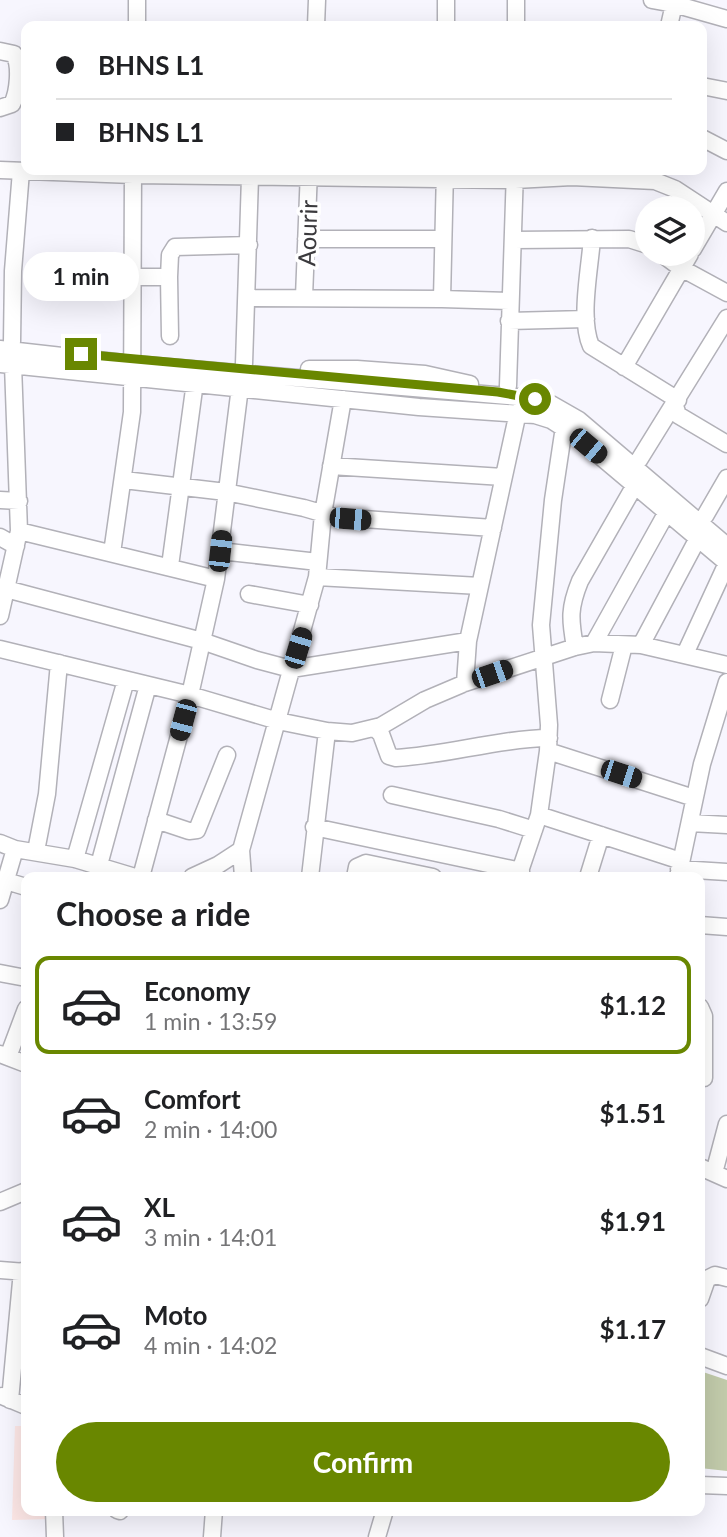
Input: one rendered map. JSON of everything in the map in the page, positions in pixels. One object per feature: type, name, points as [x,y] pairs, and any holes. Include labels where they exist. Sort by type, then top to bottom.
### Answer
[{"type":"street","points":[[136,21],[137,0]]},
{"type":"street","points":[[316,21],[317,0]]},
{"type":"street","points":[[446,0],[446,21]]},
{"type":"street","points":[[516,0],[516,21]]},
{"type":"street","points":[[652,0],[727,19]]},
{"type":"street","points":[[670,21],[674,4]]},
{"type":"street","points":[[0,51],[14,54],[18,62],[16,97],[12,104],[0,108]]},
{"type":"street","points":[[707,87],[727,91]]},
{"type":"street","points":[[707,141],[727,151]]},
{"type":"street","points":[[0,170],[21,171],[17,228],[7,271],[3,344],[133,363],[518,397],[551,404],[579,419],[727,544]]},
{"type":"street","points":[[112,554],[124,480],[133,363],[133,175]]},
{"type":"street","points":[[192,175],[280,175]]},
{"type":"street","name":"Aourir","points":[[304,297],[309,175]]},
{"type":"street","points":[[442,299],[445,175]]},
{"type":"street","points":[[508,387],[515,175]]},
{"type":"street","points":[[584,175],[655,181],[675,189],[720,219]]},
{"type":"street","points":[[244,364],[250,177]]},
{"type":"street","points":[[705,236],[720,219],[727,191]]},
{"type":"street","points":[[0,228],[17,228]]},
{"type":"street","points":[[513,240],[592,238],[635,241]]},
{"type":"street","points":[[592,238],[586,319],[591,346],[676,403],[678,415],[727,444]]},
{"type":"street","points":[[306,239],[443,239]]},
{"type":"street","points":[[170,336],[170,255],[175,247],[249,246]]},
{"type":"street","points":[[678,266],[727,293]]},
{"type":"street","points":[[624,367],[681,268]]},
{"type":"street","points":[[133,276],[169,277]]},
{"type":"street","points":[[246,298],[509,301]]},
{"type":"street","points":[[639,460],[727,318]]},
{"type":"street","points":[[509,321],[586,319]]},
{"type":"street","points":[[133,363],[195,382],[419,407],[518,412],[551,419],[635,485],[727,563],[685,654]]},
{"type":"street","points":[[0,616],[18,539],[19,501],[7,365],[244,364],[425,374],[473,385],[540,391],[571,404],[727,534]]},
{"type":"street","points":[[170,566],[195,382]]},
{"type":"street","points":[[142,872],[190,695],[216,579],[240,387]]},
{"type":"street","points":[[243,872],[241,850],[318,569],[323,514],[343,399]]},
{"type":"street","points":[[465,683],[468,641],[518,412]]},
{"type":"street","points":[[520,872],[537,822],[549,744],[541,625],[542,597],[564,427]]},
{"type":"street","points":[[331,466],[503,477]]},
{"type":"street","points":[[705,516],[727,478]]},
{"type":"street","points":[[124,480],[226,492],[323,514],[372,521],[492,528]]},
{"type":"street","points":[[575,647],[570,617],[574,596],[635,485]]},
{"type":"street","points":[[0,500],[19,501]]},
{"type":"street","points":[[594,643],[667,512]]},
{"type":"street","points":[[0,537],[112,554],[216,579]]},
{"type":"street","points":[[641,645],[698,538]]},
{"type":"street","points":[[220,551],[318,569],[480,586]]},
{"type":"street","points":[[6,589],[202,641],[291,669],[468,641]]},
{"type":"street","points":[[249,594],[310,606]]},
{"type":"street","points":[[0,649],[190,695],[278,721],[352,733],[375,728],[425,700],[465,683],[544,656],[594,643],[641,645],[727,665]]},
{"type":"street","points":[[610,700],[624,645]]},
{"type":"street","points":[[36,851],[47,794],[59,663]]},
{"type":"street","points":[[75,859],[126,680]]},
{"type":"street","points":[[679,869],[694,798],[720,727],[727,682]]},
{"type":"street","points":[[99,865],[148,685]]},
{"type":"street","points":[[375,728],[381,734],[389,756],[396,758],[438,754],[504,741],[549,744],[694,798]]},
{"type":"street","points":[[310,872],[327,731]]},
{"type":"street","points":[[156,820],[189,831],[197,830],[227,755]]},
{"type":"street","points":[[392,795],[601,835],[679,869],[727,872]]},
{"type":"street","points":[[690,823],[727,825]]},
{"type":"street","points":[[314,827],[510,872]]},
{"type":"street","points":[[590,872],[601,835]]},
{"type":"street","points":[[0,900],[6,881],[8,846],[75,859],[120,872]]},
{"type":"street","points":[[204,872],[241,850]]},
{"type":"street","points":[[356,872],[357,867],[366,863],[410,872]]},
{"type":"street","points":[[6,881],[21,886]]},
{"type":"street","points":[[705,925],[727,927]]},
{"type":"street","points":[[0,973],[21,977]]},
{"type":"street","points":[[21,1020],[4,1056],[21,1062]]},
{"type":"street","points":[[714,1173],[727,1124]]},
{"type":"street","points":[[0,1202],[21,1193]]},
{"type":"street","points":[[0,1270],[21,1271]]},
{"type":"street","points":[[705,1284],[707,1279],[715,1275],[727,1278]]},
{"type":"street","points":[[21,1289],[3,1398],[21,1404]]},
{"type":"street","points":[[705,1357],[726,1362]]},
{"type":"street","points":[[705,1485],[727,1486]]},
{"type":"street","points":[[54,1516],[55,1537]]},
{"type":"street","points":[[212,1537],[214,1516]]},
{"type":"street","points":[[377,1537],[383,1516]]},
{"type":"shaded area","points":[[15,1426],[21,1426],[21,1516],[51,1516],[51,1519],[12,1520]]},
{"type":"green space","points":[[705,1373],[727,1380],[727,1471],[705,1469]]},
{"type":"route","points":[[81,354],[498,392],[535,399]]}]
